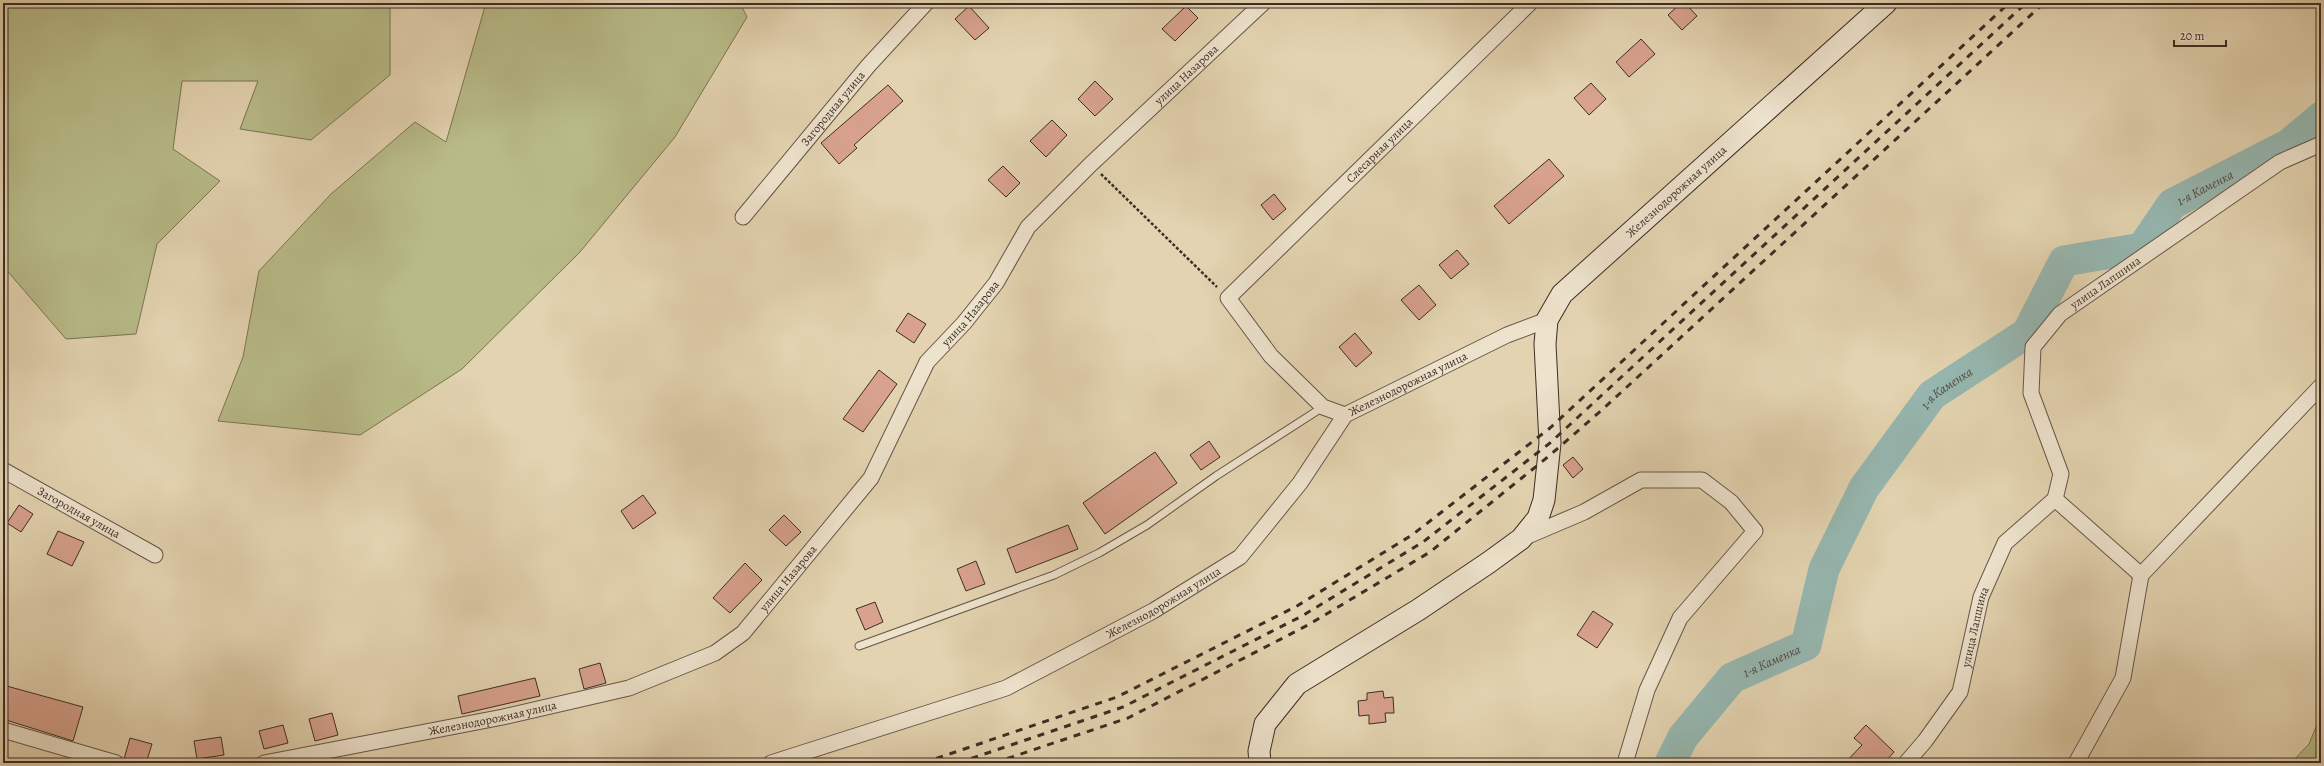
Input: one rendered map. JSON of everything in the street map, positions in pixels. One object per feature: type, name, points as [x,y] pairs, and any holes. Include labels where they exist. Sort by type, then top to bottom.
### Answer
[{"type":"street","name":"Загородная улица","points":[[743,217],[868,66],[926,3]]},
{"type":"street","name":"улица Назарова","points":[[715,653],[743,633],[871,478],[927,362],[964,323],[996,283],[1028,227],[1091,164],[1263,3]]},
{"type":"street","name":"Слесарная улица","points":[[1228,298],[1530,3]]},
{"type":"street","name":"Железнодорожная улица","points":[[771,763],[1006,688],[1153,611],[1240,557],[1300,483],[1346,415],[1507,335],[1547,320],[1562,294],[1886,3]]},
{"type":"street","name":"улица Лапшина","points":[[1906,763],[1925,741],[1960,692],[1981,597],[2004,543],[2055,499],[2061,474],[2031,393],[2033,347],[2060,314],[2280,162],[2321,144]]},
{"type":"street","points":[[1228,298],[1271,356],[1323,407],[1346,415]]},
{"type":"street","points":[[1521,539],[1538,518],[1544,500],[1550,443],[1545,344],[1547,320]]},
{"type":"street","points":[[2076,763],[2124,678],[2141,575],[2321,386]]},
{"type":"street","name":"Загородная улица","points":[[3,470],[155,555]]},
{"type":"street","points":[[1260,763],[1259,751],[1265,724],[1297,684],[1418,610],[1521,539],[1584,512],[1641,480],[1702,480],[1731,502],[1755,531],[1680,618],[1647,690],[1625,763]]},
{"type":"street","points":[[2055,499],[2141,575]]},
{"type":"street","name":"Железнодорожная улица","points":[[264,763],[503,717],[628,688],[715,653]]},
{"type":"street","points":[[3,730],[116,763]]},
{"type":"lane","points":[[859,646],[1054,575],[1099,553],[1147,525],[1216,476],[1323,407]]},
{"type":"path","points":[[1091,164],[1228,298]]},
{"type":"green space","points":[[3,3],[390,3],[390,75],[311,140],[240,129],[258,81],[182,81],[173,149],[220,181],[157,244],[136,334],[66,339],[3,266]]},
{"type":"green space","points":[[486,3],[740,3],[747,17],[675,137],[580,252],[462,369],[360,435],[218,421],[243,357],[259,271],[331,194],[415,122],[446,142]]},
{"type":"green space","points":[[2321,715],[2321,763],[2291,763],[2309,744]]},
{"type":"building","points":[[1681,3],[1685,3],[1697,16],[1682,30],[1668,15]]},
{"type":"building","points":[[969,6],[989,28],[975,40],[955,19]]},
{"type":"building","points":[[1186,6],[1198,18],[1175,41],[1162,29]]},
{"type":"building","points":[[1641,39],[1655,54],[1629,77],[1616,62]]},
{"type":"building","points":[[1095,81],[1113,99],[1095,116],[1078,99]]},
{"type":"building","points":[[1591,83],[1606,99],[1589,115],[1574,98]]},
{"type":"building","points":[[888,85],[903,101],[854,145],[857,148],[839,164],[821,143]]},
{"type":"building","points":[[1052,120],[1067,135],[1046,157],[1030,141]]},
{"type":"building","points":[[1549,159],[1564,176],[1509,224],[1494,206]]},
{"type":"building","points":[[1003,166],[1020,183],[1006,197],[988,180]]},
{"type":"building","points":[[1274,194],[1286,209],[1273,220],[1261,205]]},
{"type":"building","points":[[1457,250],[1469,264],[1451,279],[1439,265]]},
{"type":"building","points":[[1419,285],[1436,305],[1419,320],[1401,300]]},
{"type":"building","points":[[908,313],[926,324],[914,343],[896,331]]},
{"type":"building","points":[[1355,333],[1372,353],[1356,367],[1339,347]]},
{"type":"building","points":[[879,370],[897,384],[863,432],[843,419]]},
{"type":"building","points":[[1209,441],[1220,457],[1201,470],[1190,455]]},
{"type":"building","points":[[1155,452],[1177,483],[1105,534],[1083,503]]},
{"type":"building","points":[[1573,457],[1583,469],[1573,478],[1563,465]]},
{"type":"building","points":[[643,495],[656,513],[633,529],[621,511]]},
{"type":"building","points":[[19,505],[33,514],[21,532],[7,523]]},
{"type":"building","points":[[784,515],[801,532],[786,546],[769,530]]},
{"type":"building","points":[[1068,525],[1078,549],[1016,573],[1007,549]]},
{"type":"building","points":[[58,531],[84,542],[72,566],[47,554]]},
{"type":"building","points":[[976,561],[985,584],[966,591],[957,569]]},
{"type":"building","points":[[745,563],[762,580],[730,613],[713,598]]},
{"type":"building","points":[[875,602],[883,622],[865,630],[856,609]]},
{"type":"building","points":[[1593,611],[1613,624],[1597,648],[1577,635]]},
{"type":"building","points":[[600,663],[606,683],[584,689],[579,669]]},
{"type":"building","points":[[535,678],[540,696],[462,714],[458,696]]},
{"type":"building","points":[[3,685],[83,707],[73,741],[3,719]]},
{"type":"building","points":[[1383,691],[1384,698],[1393,697],[1394,713],[1385,713],[1386,722],[1369,724],[1369,715],[1359,716],[1358,701],[1367,700],[1367,693]]},
{"type":"building","points":[[332,713],[338,735],[315,741],[309,719]]},
{"type":"building","points":[[283,725],[288,743],[264,749],[259,731]]},
{"type":"building","points":[[1866,725],[1894,752],[1884,763],[1845,763],[1862,745],[1854,738]]},
{"type":"building","points":[[221,737],[224,755],[197,759],[194,741]]},
{"type":"building","points":[[130,738],[152,744],[146,763],[124,759]]},
{"type":"waterway","name":"1-я Каменка","points":[[1670,763],[1683,737],[1732,678],[1806,645],[1824,569],[1864,488],[1932,395],[2027,333],[2064,261],[2142,248],[2172,204],[2289,144],[2321,117]]},
{"type":"railway","points":[[923,763],[1117,697],[1297,606],[1412,535],[1550,428],[2009,3]]},
{"type":"railway","points":[[958,763],[1123,707],[1302,616],[1423,542],[1550,443],[2026,3]]},
{"type":"railway","points":[[994,763],[1128,718],[1308,625],[1430,552],[1549,456],[1603,409],[2044,3]]}]
